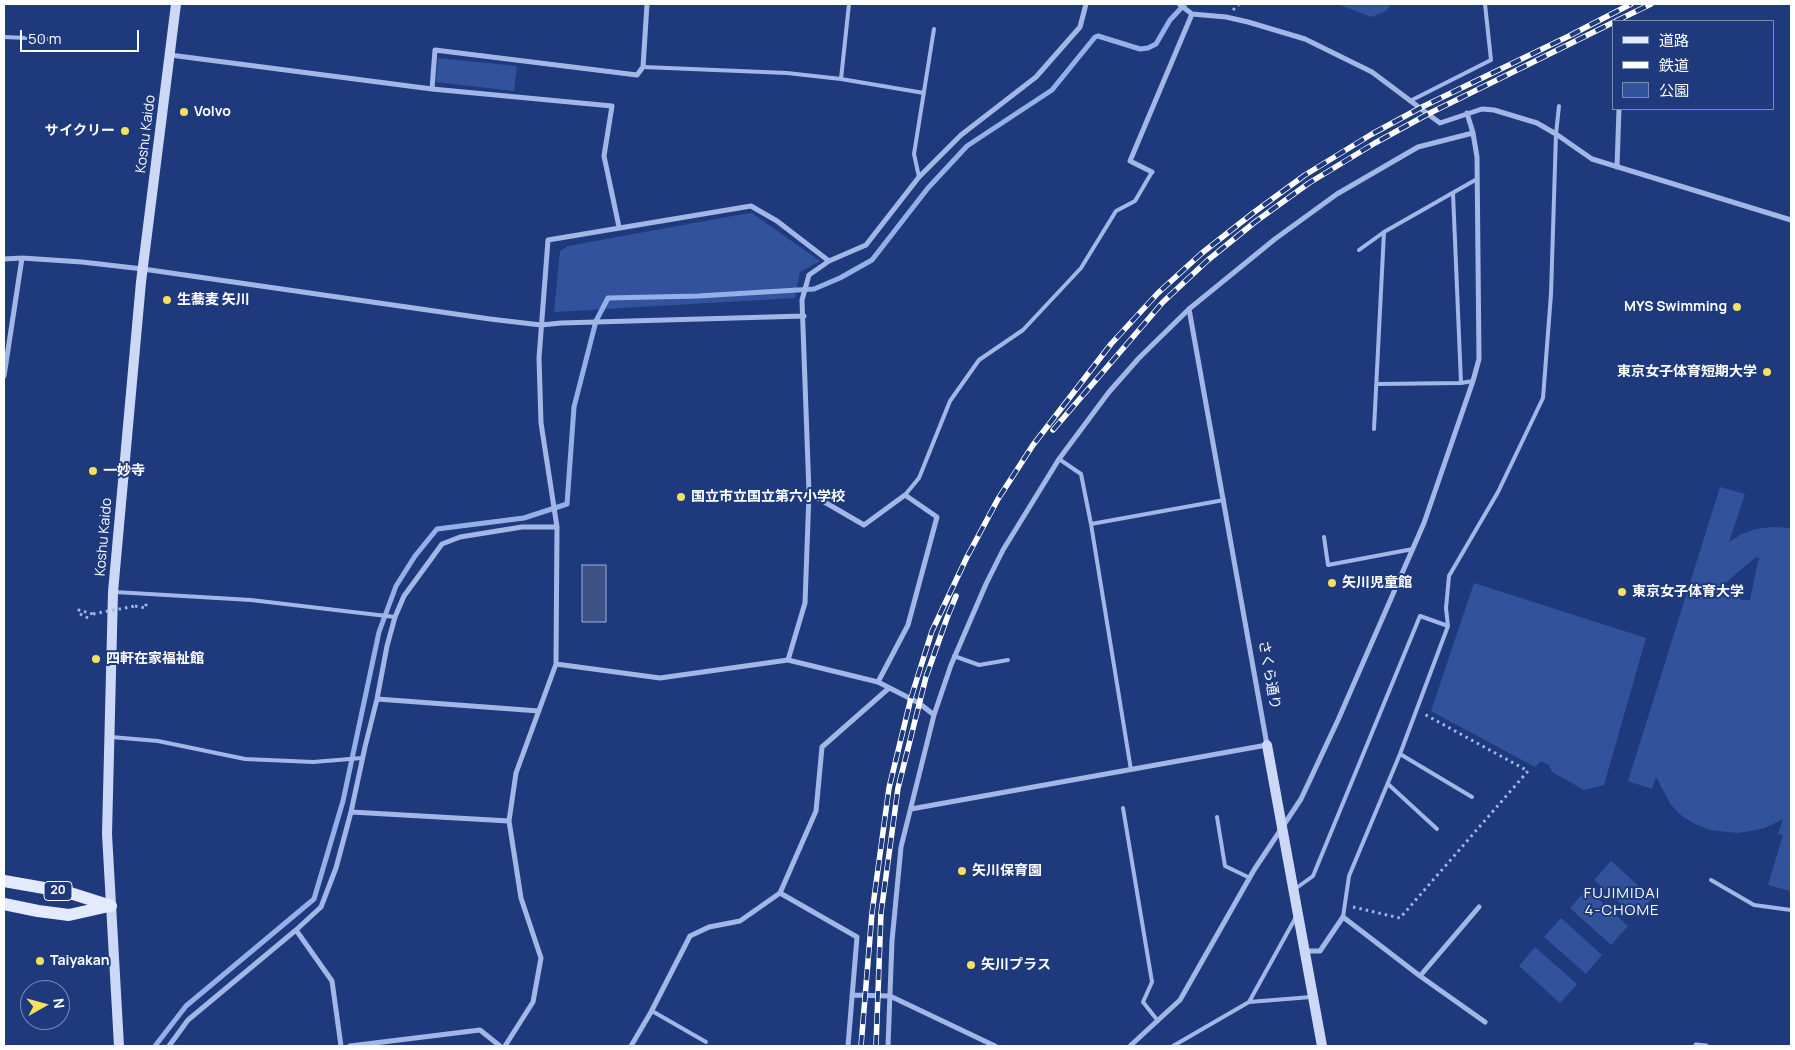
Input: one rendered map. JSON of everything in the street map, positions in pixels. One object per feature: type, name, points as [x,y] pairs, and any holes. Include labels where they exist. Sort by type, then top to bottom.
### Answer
[{"type":"main road","name":"Koshu Kaido","points":[[118,1046],[107,826],[113,592],[143,269],[176,4]]},
{"type":"main road","name":"さくら通り","points":[[1267,745],[1322,1046]]},
{"type":"main road","name":"20","points":[[4,881],[67,892],[111,906]]},
{"type":"main road","name":"20","points":[[4,904],[38,911],[69,914],[111,906]]},
{"type":"street","points":[[432,89],[435,50],[638,75],[643,67],[647,4]]},
{"type":"street","points":[[788,660],[805,604],[809,493],[802,300],[809,275],[829,261],[866,245],[919,177],[961,135],[1036,77],[1080,27],[1086,4]]},
{"type":"street","points":[[1179,4],[1191,13],[1226,17],[1248,22],[1305,39],[1372,72],[1440,123],[1482,109],[1494,110],[1538,123],[1592,159],[1791,220]]},
{"type":"street","points":[[1152,172],[1130,161],[1191,13]]},
{"type":"street","points":[[170,55],[432,89],[612,106],[604,156],[619,227]]},
{"type":"street","points":[[1618,167],[1619,110]]},
{"type":"street","points":[[1130,1046],[1180,1000],[1250,878],[1301,799],[1424,523],[1479,359],[1477,157],[1467,113]]},
{"type":"street","points":[[888,1046],[892,941],[901,847],[934,715],[954,656],[986,584],[1003,550],[1060,459],[1109,392],[1139,358],[1189,309],[1274,238],[1336,194],[1418,147],[1473,133]]},
{"type":"street","points":[[505,1046],[533,1002],[541,958],[521,898],[509,822],[516,773],[556,664],[557,527],[540,424],[539,358],[548,240],[751,206],[777,221],[829,261]]},
{"type":"street","points":[[4,376],[22,258]]},
{"type":"street","points":[[4,259],[22,258],[143,269],[541,325],[607,321],[804,316]]},
{"type":"street","name":"さくら通り","points":[[1189,309],[1267,745]]},
{"type":"street","points":[[809,493],[864,525],[905,496],[937,517],[908,625],[878,682]]},
{"type":"street","points":[[169,1046],[188,1020],[321,907],[336,868],[351,812],[360,758],[377,700],[393,617],[404,596],[442,544],[460,538],[522,528],[557,527]]},
{"type":"street","points":[[556,664],[660,678],[788,660],[878,682],[919,703],[934,715]]},
{"type":"street","points":[[631,1046],[652,1011],[690,936],[708,927],[740,922],[780,893],[816,811],[822,747],[889,688]]},
{"type":"street","points":[[377,700],[539,711]]},
{"type":"street","points":[[910,809],[1267,745]]},
{"type":"street","points":[[351,812],[509,822]]},
{"type":"street","points":[[780,893],[857,937],[848,1046]]},
{"type":"street","points":[[1420,976],[1479,907]]},
{"type":"street","points":[[1305,951],[1320,950],[1343,917],[1420,976],[1485,1022]]},
{"type":"street","points":[[296,930],[332,980],[341,1046]]},
{"type":"street","points":[[852,995],[890,996],[995,1046]]},
{"type":"street","points":[[350,1046],[480,1030],[500,1046]]},
{"type":"street","points":[[1696,1045],[1706,1046]]},
{"type":"lane","points":[[840,79],[849,4]]},
{"type":"lane","points":[[1410,101],[1491,60],[1485,4]]},
{"type":"lane","points":[[919,177],[914,154],[934,29]]},
{"type":"lane","points":[[4,37],[49,39]]},
{"type":"lane","points":[[643,67],[787,73],[840,79],[924,93]]},
{"type":"lane","points":[[1343,917],[1343,905],[1349,876],[1400,754],[1448,626],[1446,608],[1449,576],[1498,492],[1543,398],[1559,106]]},
{"type":"lane","points":[[905,496],[919,478],[950,401],[979,360],[1023,330],[1081,268],[1116,211],[1135,201],[1152,172]]},
{"type":"lane","points":[[1359,250],[1384,232],[1477,179]]},
{"type":"lane","points":[[1453,193],[1461,382]]},
{"type":"lane","points":[[1374,430],[1384,232]]},
{"type":"lane","points":[[1377,384],[1473,381]]},
{"type":"lane","points":[[1060,459],[1081,474],[1132,770]]},
{"type":"lane","points":[[1091,524],[1224,500]]},
{"type":"lane","points":[[1324,537],[1328,565],[1412,549]]},
{"type":"lane","points":[[113,592],[251,600],[393,617]]},
{"type":"lane","points":[[1294,890],[1313,876],[1420,616],[1448,626]]},
{"type":"lane","points":[[954,656],[979,665],[1008,660]]},
{"type":"lane","points":[[109,737],[158,741],[245,759],[313,762],[360,758]]},
{"type":"lane","points":[[1400,754],[1472,797]]},
{"type":"lane","points":[[1388,784],[1436,829]]},
{"type":"lane","points":[[1123,808],[1152,982],[1143,1002],[1158,1021]]},
{"type":"lane","points":[[1217,817],[1224,866],[1250,878]]},
{"type":"lane","points":[[1711,880],[1754,905],[1791,910]]},
{"type":"lane","points":[[1249,1002],[1298,913]]},
{"type":"lane","points":[[1173,1046],[1249,1002],[1313,997]]},
{"type":"lane","points":[[652,1011],[706,1042]]},
{"type":"path","points":[[88,618],[78,614],[79,610],[92,614],[135,606]]},
{"type":"path","points":[[1343,905],[1400,918],[1528,771],[1417,711]]},
{"type":"green space","points":[[1338,4],[1391,4],[1386,11],[1371,17]]},
{"type":"green space","points":[[438,58],[517,66],[514,91],[436,82]]},
{"type":"green space","points":[[752,213],[820,261],[800,272],[795,298],[554,312],[560,251],[568,246]]},
{"type":"green space","points":[[1720,487],[1745,494],[1729,542],[1742,534],[1756,529],[1773,527],[1791,528],[1790,891],[1768,885],[1783,835],[1778,834],[1783,819],[1765,828],[1738,833],[1710,830],[1682,816],[1671,805],[1656,777],[1652,789],[1628,781]],"holes":[[[1756,557],[1760,559],[1750,600],[1742,600],[1734,596],[1724,584]]]},
{"type":"green space","points":[[1474,583],[1646,638],[1604,785],[1584,790],[1552,772],[1549,765],[1541,761],[1535,767],[1431,711]]},
{"type":"green space","points":[[1611,861],[1652,898],[1636,917],[1594,880]]},
{"type":"green space","points":[[1587,889],[1628,926],[1611,945],[1570,908]]},
{"type":"green space","points":[[1561,918],[1602,955],[1586,974],[1544,937]]},
{"type":"green space","points":[[1535,947],[1577,984],[1560,1003],[1519,966]]},
{"type":"shaded area","points":[[582,565],[606,565],[606,622],[582,622]]},
{"type":"waterway","points":[[155,1046],[186,1006],[314,899],[343,801],[379,632],[396,586],[415,556],[437,529],[524,518],[567,504],[574,407],[596,321],[608,298],[698,296],[814,289],[840,278],[872,260],[928,188],[967,146],[1052,90],[1095,37],[1098,36],[1140,49],[1148,48],[1156,44],[1170,20],[1185,4]]},
{"type":"railway","points":[[861,1046],[872,913],[889,788],[911,698],[932,631],[967,557],[998,499],[1033,445],[1111,344],[1158,293],[1202,253],[1253,213],[1305,175],[1372,134],[1420,108],[1631,4]]},
{"type":"railway","points":[[1618,20],[1651,4]]},
{"type":"railway","points":[[1053,430],[1163,302],[1208,260],[1255,222],[1309,183],[1375,143],[1428,114],[1612,23]]},
{"type":"railway","points":[[876,1046],[881,913],[898,788],[926,677],[956,596]]},
{"type":"place","name":"Volvo","points":[[184,112]]},
{"type":"place","name":"サイクリー","points":[[125,131]]},
{"type":"place","name":"生蕎麦 矢川","points":[[167,300]]},
{"type":"place","name":"MYS Swimming","points":[[1737,307]]},
{"type":"place","name":"東京女子体育短期大学","points":[[1767,372]]},
{"type":"place","name":"一妙寺","points":[[93,471]]},
{"type":"place","name":"国立市立国立第六小学校","points":[[681,497]]},
{"type":"place","name":"矢川児童館","points":[[1332,583]]},
{"type":"place","name":"東京女子体育大学","points":[[1622,592]]},
{"type":"place","name":"四軒在家福祉館","points":[[96,659]]},
{"type":"place","name":"矢川保育園","points":[[962,871]]},
{"type":"place","name":"Taiyakan","points":[[40,961]]},
{"type":"place","name":"矢川プラス","points":[[971,965]]},
{"type":"district","name":"FUJIMIDAI 4-CHOME","points":[[1622,902]]}]
